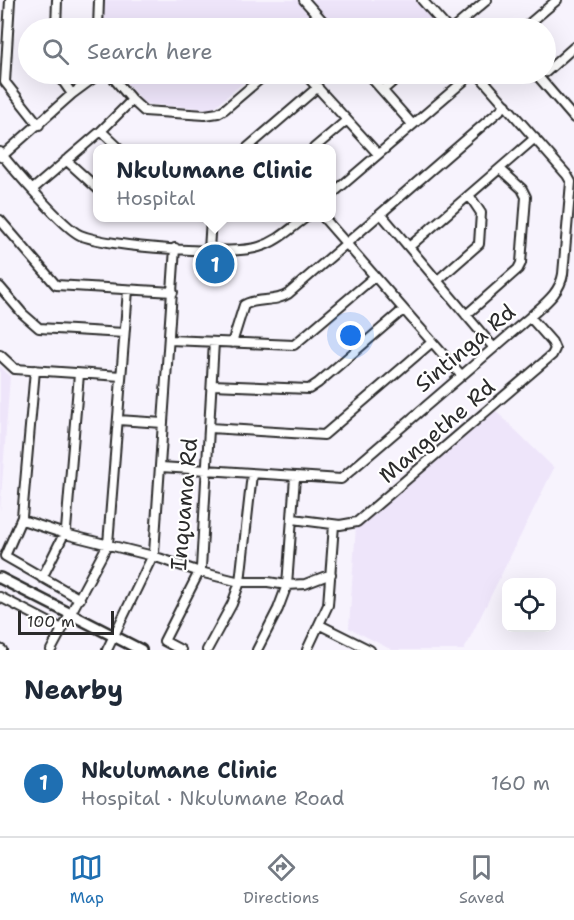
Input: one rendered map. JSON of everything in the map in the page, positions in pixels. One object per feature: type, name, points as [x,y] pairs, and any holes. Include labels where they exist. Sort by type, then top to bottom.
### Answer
[{"type":"street","points":[[10,0],[5,82],[39,125]]},
{"type":"street","points":[[56,18],[57,0]]},
{"type":"street","points":[[98,18],[99,0]]},
{"type":"street","points":[[304,0],[317,18]]},
{"type":"street","points":[[422,0],[438,18]]},
{"type":"street","points":[[466,18],[488,0]]},
{"type":"street","points":[[536,18],[557,0]]},
{"type":"street","points":[[556,63],[573,50]]},
{"type":"street","points":[[65,84],[72,94]]},
{"type":"street","points":[[86,84],[1,156],[58,217],[78,234],[104,241],[175,248],[245,250],[262,246],[279,238],[300,222]]},
{"type":"street","points":[[118,84],[144,111],[212,114],[225,109],[255,84]]},
{"type":"street","points":[[315,84],[378,154]]},
{"type":"street","points":[[377,84],[412,124]]},
{"type":"street","points":[[383,90],[390,84]]},
{"type":"street","points":[[336,191],[460,84]]},
{"type":"street","name":"Sintinga Rd","points":[[161,467],[342,479],[530,317],[560,286],[571,233],[571,182],[487,84]]},
{"type":"street","points":[[548,84],[574,118]]},
{"type":"street","points":[[252,144],[318,87]]},
{"type":"street","points":[[33,189],[101,131],[132,100]]},
{"type":"street","points":[[232,343],[244,305],[283,297],[506,105]]},
{"type":"street","points":[[319,144],[347,120]]},
{"type":"street","points":[[101,131],[114,144]]},
{"type":"street","points":[[409,247],[535,138]]},
{"type":"street","points":[[66,160],[93,184]]},
{"type":"street","points":[[466,315],[518,269],[521,262],[526,197],[522,189],[500,169]]},
{"type":"street","points":[[438,280],[479,244],[481,213],[469,195]]},
{"type":"street","points":[[381,214],[494,348]]},
{"type":"street","points":[[0,220],[56,285],[173,292]]},
{"type":"street","points":[[209,250],[211,222]]},
{"type":"street","points":[[328,222],[461,375]]},
{"type":"street","points":[[107,650],[153,556],[175,248]]},
{"type":"street","points":[[169,340],[289,345],[298,343],[374,277]]},
{"type":"street","points":[[0,287],[23,314],[39,328],[124,333]]},
{"type":"street","points":[[51,650],[108,544],[128,290]]},
{"type":"street","points":[[212,385],[309,389],[403,310]]},
{"type":"street","name":"Mangethe Rd","points":[[293,519],[334,525],[350,525],[357,522],[552,355],[554,345],[530,317]]},
{"type":"street","name":"Inquama Rd","points":[[181,650],[164,641],[200,572],[214,342]]},
{"type":"street","points":[[210,428],[324,435],[431,343]]},
{"type":"street","points":[[0,355],[15,369],[121,376]]},
{"type":"street","points":[[35,370],[22,520],[5,556],[80,599]]},
{"type":"street","points":[[42,578],[65,534],[79,374]]},
{"type":"street","points":[[118,420],[163,423]]},
{"type":"street","points":[[207,650],[232,604],[240,582],[252,474]]},
{"type":"street","points":[[257,650],[278,609],[287,585],[295,477]]},
{"type":"street","points":[[22,520],[240,582],[305,584],[332,574]]},
{"type":"street","points":[[307,650],[328,605],[334,525]]},
{"type":"street","points":[[0,578],[141,650]]},
{"type":"street","points":[[0,597],[62,629]]},
{"type":"street","points":[[320,625],[370,650]]},
{"type":"shaded area","points":[[104,0],[416,0],[433,18],[328,18],[324,14],[319,18],[103,18]]},
{"type":"shaded area","points":[[127,84],[242,84],[212,109],[145,104]]},
{"type":"shaded area","points":[[0,366],[10,376],[0,512]]},
{"type":"shaded area","points":[[494,409],[554,468],[464,650],[392,650],[349,628],[356,525]]},
{"type":"place","name":"Nkulumane Clinic","points":[[215,264]]}]
